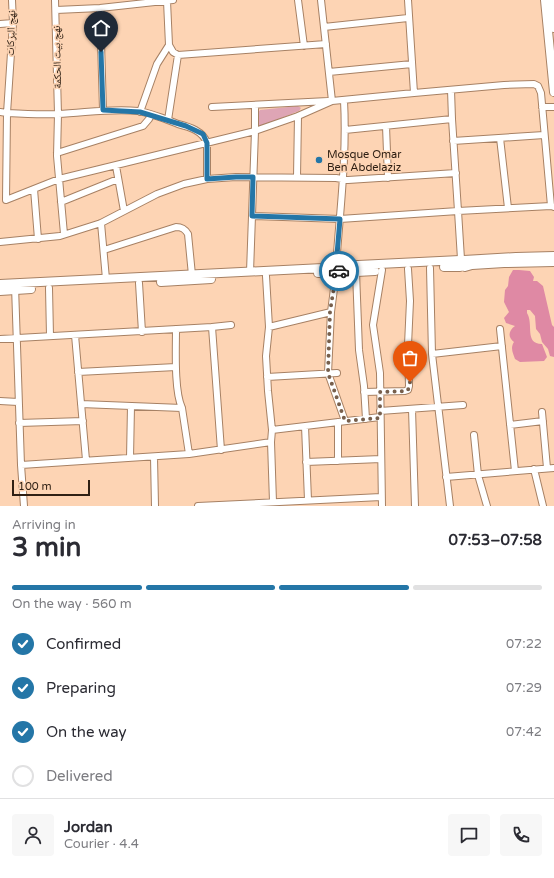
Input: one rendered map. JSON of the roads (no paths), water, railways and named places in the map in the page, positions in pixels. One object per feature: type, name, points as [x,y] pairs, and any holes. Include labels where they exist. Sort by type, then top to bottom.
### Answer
[{"type":"main road","points":[[545,0],[554,92]]},
{"type":"main road","points":[[551,0],[554,28]]},
{"type":"main road","points":[[0,291],[15,287],[106,279],[323,268],[356,272],[453,266],[462,263],[504,257],[554,256]]},
{"type":"main road","points":[[0,284],[15,287],[49,288],[462,263],[497,264],[554,262]]},
{"type":"street","name":"نهج البركات","points":[[3,200],[3,113],[13,23],[12,0]]},
{"type":"street","name":"نهج بيت الحكمة","points":[[55,0],[58,114],[57,154],[64,234]]},
{"type":"street","points":[[56,10],[100,8],[117,3],[170,0],[169,45],[157,64],[140,112]]},
{"type":"street","points":[[298,0],[304,46]]},
{"type":"street","points":[[321,0],[332,101]]},
{"type":"street","points":[[408,0],[414,93]]},
{"type":"street","points":[[100,8],[103,110]]},
{"type":"street","points":[[324,27],[408,18]]},
{"type":"street","points":[[0,24],[13,23]]},
{"type":"street","points":[[169,45],[173,52],[178,55],[326,44]]},
{"type":"street","points":[[168,120],[178,55]]},
{"type":"street","points":[[329,72],[412,64]]},
{"type":"street","points":[[212,107],[332,101],[504,85],[534,84],[540,88],[553,207],[508,208],[340,219],[252,216]]},
{"type":"street","points":[[451,90],[453,141],[462,263]]},
{"type":"street","points":[[338,461],[342,422],[328,373],[330,312],[336,270],[344,179],[344,100]]},
{"type":"street","points":[[3,200],[59,179],[255,131],[298,116],[332,101]]},
{"type":"street","points":[[250,272],[255,106]]},
{"type":"street","points":[[542,107],[554,107]]},
{"type":"street","points":[[3,113],[58,114],[103,110],[140,112],[168,120],[203,134],[207,143],[207,179]]},
{"type":"street","points":[[57,154],[143,126],[151,115]]},
{"type":"street","points":[[297,177],[298,116]]},
{"type":"street","points":[[345,130],[452,119]]},
{"type":"street","points":[[386,126],[388,178]]},
{"type":"street","points":[[453,141],[544,135]]},
{"type":"street","points":[[500,138],[508,208]]},
{"type":"street","points":[[116,166],[124,211]]},
{"type":"street","points":[[0,242],[38,239],[64,234],[101,223],[157,194],[184,184],[207,179],[236,177],[344,179],[388,178],[456,173]]},
{"type":"street","points":[[61,202],[118,179]]},
{"type":"street","points":[[34,189],[38,239]]},
{"type":"street","points":[[101,223],[106,279]]},
{"type":"street","points":[[104,250],[180,227],[188,234],[192,275]]},
{"type":"street","points":[[430,268],[432,354],[450,506]]},
{"type":"street","points":[[364,392],[408,390],[410,301],[408,269]]},
{"type":"street","points":[[382,270],[374,325],[380,374],[382,506]]},
{"type":"street","points":[[356,272],[359,350],[366,419]]},
{"type":"street","points":[[266,276],[269,327],[266,356],[272,430],[273,502]]},
{"type":"street","points":[[140,283],[142,332]]},
{"type":"street","points":[[15,287],[18,402],[24,506]]},
{"type":"street","points":[[49,288],[50,336]]},
{"type":"street","points":[[269,327],[330,312]]},
{"type":"street","points":[[0,339],[75,334],[142,332],[231,325]]},
{"type":"street","points":[[212,327],[220,450]]},
{"type":"street","points":[[176,329],[176,367],[179,401],[182,408],[189,454]]},
{"type":"street","points":[[500,329],[515,471]]},
{"type":"street","points":[[75,334],[86,460]]},
{"type":"street","points":[[432,354],[502,346]]},
{"type":"street","points":[[78,372],[176,367]]},
{"type":"street","points":[[267,376],[337,373]]},
{"type":"street","points":[[0,401],[18,402]]},
{"type":"street","points":[[81,404],[182,408]]},
{"type":"street","points":[[272,430],[366,419],[380,414],[412,408],[463,405]]},
{"type":"street","points":[[130,458],[131,406]]},
{"type":"street","points":[[412,408],[415,506]]},
{"type":"street","points":[[542,412],[547,468]]},
{"type":"street","points":[[19,423],[83,421]]},
{"type":"street","points":[[510,425],[543,421]]},
{"type":"street","points":[[304,426],[308,500]]},
{"type":"street","points":[[474,435],[478,474],[487,506]]},
{"type":"street","points":[[21,465],[189,454],[271,442]]},
{"type":"street","points":[[154,457],[155,506]]},
{"type":"street","points":[[306,462],[381,459]]},
{"type":"street","points":[[446,477],[554,468]]},
{"type":"street","points":[[534,469],[543,506]]},
{"type":"street","points":[[198,506],[273,502],[294,503],[308,500],[381,497]]},
{"type":"street","points":[[346,499],[348,506]]},
{"type":"place","name":"Mosque Omar Ben Abdelaziz","points":[[319,160]]}]
